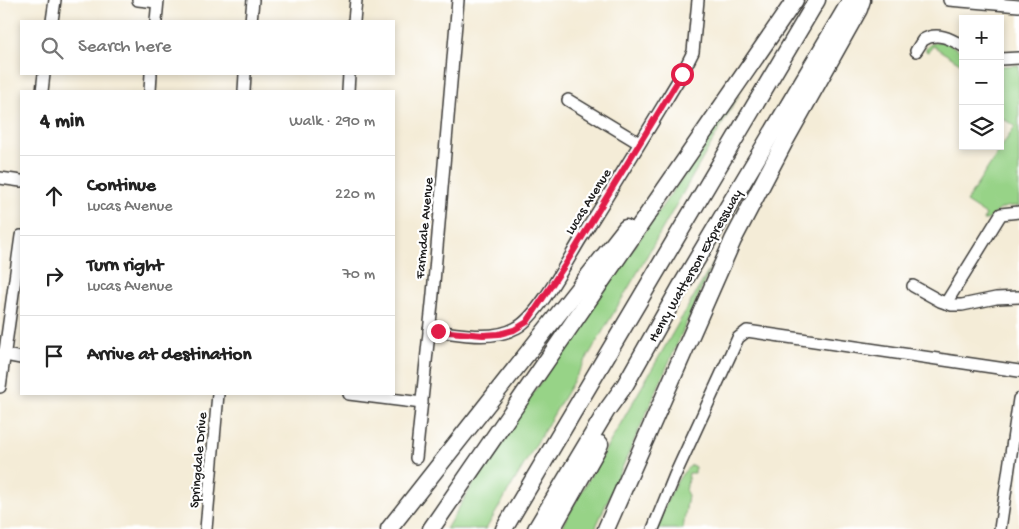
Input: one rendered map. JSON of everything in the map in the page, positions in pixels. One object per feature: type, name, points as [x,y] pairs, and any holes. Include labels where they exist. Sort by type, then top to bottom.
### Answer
[{"type":"highway","points":[[437,524],[795,0]]},
{"type":"highway","name":"Henry Watterson Expressway","points":[[504,529],[817,0]]},
{"type":"highway","name":"Henry Watterson Expressway","points":[[536,529],[607,410],[625,386],[681,286],[851,0]]},
{"type":"highway","points":[[606,529],[733,240],[785,141],[859,9],[862,0]]},
{"type":"highway","points":[[389,529],[641,209],[662,194]]},
{"type":"highway","points":[[552,529],[616,415],[625,386]]},
{"type":"street","points":[[52,20],[55,0]]},
{"type":"street","points":[[138,0],[157,1],[156,20]]},
{"type":"street","points":[[251,20],[253,0]]},
{"type":"street","points":[[354,20],[356,0]]},
{"type":"street","name":"Farmdale Avenue","points":[[416,458],[458,0]]},
{"type":"street","name":"Lucas Avenue","points":[[429,330],[483,335],[499,334],[514,330],[527,322],[565,265],[690,61],[696,41],[698,0]]},
{"type":"street","points":[[949,0],[1019,6]]},
{"type":"street","points":[[916,51],[924,40],[935,36],[948,37],[959,44]]},
{"type":"street","points":[[1004,59],[1019,58]]},
{"type":"street","points":[[42,90],[44,75]]},
{"type":"street","points":[[150,90],[151,75]]},
{"type":"street","points":[[244,90],[246,75]]},
{"type":"street","points":[[348,90],[349,75]]},
{"type":"street","points":[[568,100],[640,143]]},
{"type":"street","points":[[0,178],[20,181]]},
{"type":"street","points":[[946,303],[1001,214],[1019,212]]},
{"type":"street","points":[[0,386],[2,355],[20,242]]},
{"type":"street","points":[[913,286],[952,305],[962,305],[996,298],[1019,297]]},
{"type":"street","points":[[653,529],[675,475],[738,338],[747,331],[1019,371]]},
{"type":"street","points":[[2,355],[20,358]]},
{"type":"street","name":"Springdale Drive","points":[[206,529],[218,395]]},
{"type":"street","points":[[357,395],[422,403]]},
{"type":"street","points":[[1000,529],[1019,399]]},
{"type":"green space","points":[[939,41],[959,50],[959,62],[933,46],[928,52],[926,51],[926,48]]},
{"type":"green space","points":[[1019,65],[1019,206],[1003,208],[991,218],[983,220],[986,215],[966,202],[1000,150],[1004,150],[1004,143],[1015,126],[1004,119],[1004,66]]},
{"type":"green space","points":[[739,95],[636,275],[486,529],[446,529],[495,448]]},
{"type":"green space","points":[[713,263],[595,529],[560,529]]},
{"type":"green space","points":[[692,465],[695,467],[695,473],[689,473],[683,529],[655,529],[675,485]]},
{"type":"route","points":[[438,331],[483,335],[499,334],[514,330],[527,322],[565,265],[682,74]]}]
